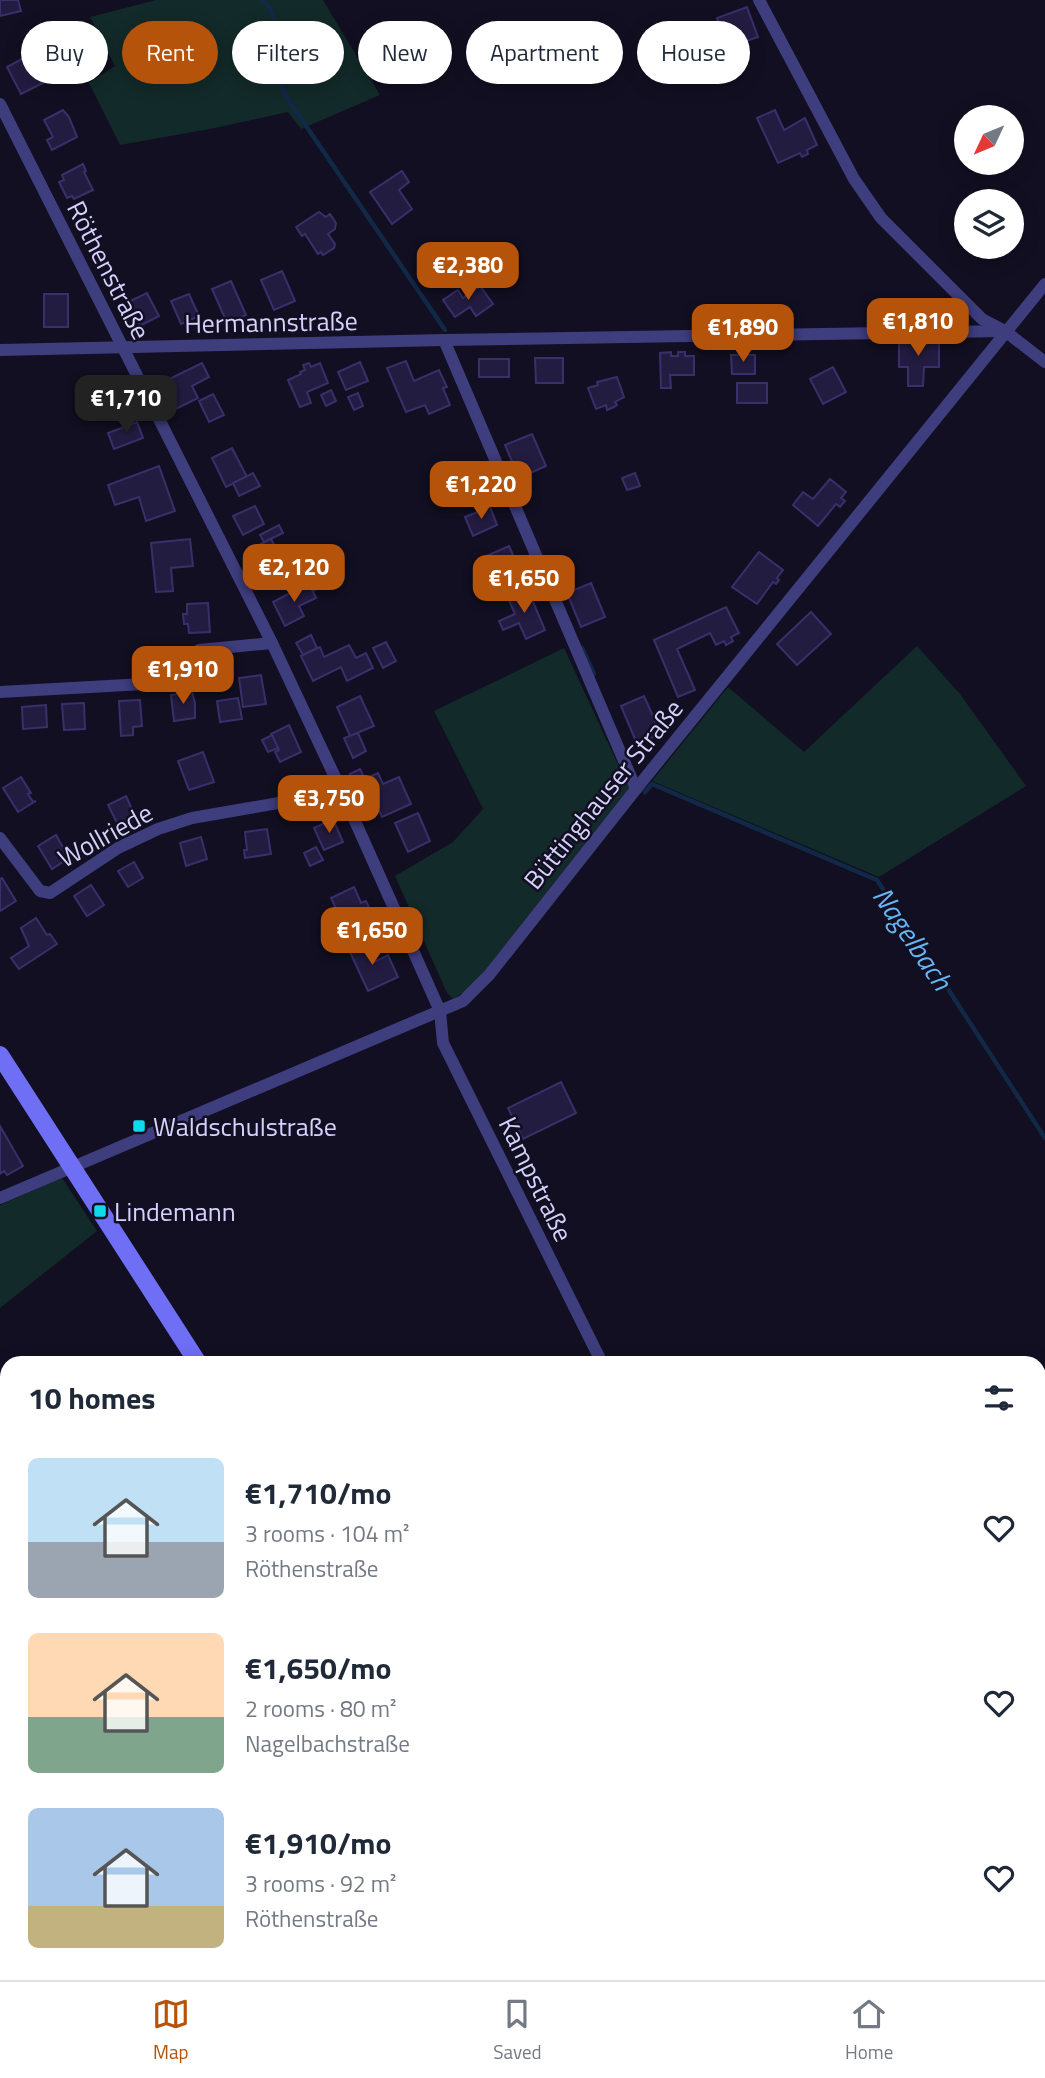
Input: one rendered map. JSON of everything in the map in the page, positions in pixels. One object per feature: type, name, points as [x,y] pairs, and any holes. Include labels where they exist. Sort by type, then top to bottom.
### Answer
[{"type":"main road","points":[[0,1055],[193,1356]]},
{"type":"street","points":[[759,0],[854,178],[881,218],[982,319],[1005,331],[1045,362]]},
{"type":"street","name":"Röthenstraße","points":[[0,104],[272,643],[440,1011]]},
{"type":"street","name":"Büttinghauser Straße","points":[[72,1168],[463,1000],[489,975],[1045,284]]},
{"type":"street","name":"Hermannstraße","points":[[0,350],[1005,331]]},
{"type":"street","points":[[444,340],[636,789]]},
{"type":"street","points":[[0,692],[162,683],[199,650],[272,643]]},
{"type":"street","name":"Wollriede","points":[[0,838],[40,891],[50,893],[118,848],[158,829],[192,818],[342,792]]},
{"type":"street","name":"Kampstraße","points":[[440,1011],[443,1043],[599,1356]]},
{"type":"street","points":[[0,1198],[72,1168]]},
{"type":"green space","points":[[156,0],[323,0],[336,21],[232,21],[232,84],[344,84],[344,35],[358,58],[358,84],[373,84],[380,95],[301,129],[288,112],[120,145],[90,84],[108,84],[108,71],[115,66],[108,52],[108,21],[92,21],[90,17]]},
{"type":"green space","points":[[917,646],[960,694],[1026,786],[879,877],[652,781],[728,687],[804,752]]},
{"type":"green space","points":[[564,648],[629,788],[472,987],[453,999],[447,993],[395,876],[453,842],[483,809],[434,711]]},
{"type":"green space","points":[[62,1178],[97,1231],[0,1308],[0,1205]]},
{"type":"building","points":[[0,0],[18,0],[21,11],[0,16]]},
{"type":"building","points":[[747,7],[758,37],[750,40],[750,21],[718,21],[717,18]]},
{"type":"building","points":[[21,59],[21,84],[41,84],[21,94],[7,67]]},
{"type":"building","points":[[63,110],[69,117],[77,137],[52,150],[47,140],[53,137],[44,120]]},
{"type":"building","points":[[775,110],[784,130],[805,118],[817,145],[807,150],[808,154],[802,157],[800,153],[778,163],[757,118]]},
{"type":"building","points":[[83,164],[93,190],[74,199],[72,196],[67,198],[59,182],[64,180],[62,175]]},
{"type":"building","points":[[402,171],[409,182],[399,190],[412,209],[392,224],[370,192]]},
{"type":"building","points":[[319,212],[326,217],[330,214],[336,223],[335,229],[328,234],[335,244],[334,248],[323,255],[321,252],[318,254],[305,234],[302,236],[296,227]]},
{"type":"building","points":[[282,271],[295,301],[274,310],[261,280]]},
{"type":"building","points":[[231,281],[246,315],[227,323],[212,289]]},
{"type":"building","points":[[480,286],[493,304],[476,316],[470,307],[455,317],[443,300],[458,290],[463,298]]},
{"type":"building","points":[[147,293],[159,316],[140,326],[128,302]]},
{"type":"building","points":[[44,294],[68,294],[68,327],[44,327]]},
{"type":"building","points":[[189,294],[199,316],[181,324],[171,301]]},
{"type":"building","points":[[899,340],[939,340],[939,367],[924,367],[923,386],[908,386],[908,367],[899,367]]},
{"type":"building","points":[[746,351],[746,355],[755,355],[755,374],[732,374],[731,355],[741,355],[740,352]]},
{"type":"building","points":[[671,352],[671,356],[685,352],[685,356],[694,356],[694,375],[670,375],[671,388],[661,388],[660,353]]},
{"type":"building","points":[[535,358],[563,358],[563,383],[536,383]]},
{"type":"building","points":[[479,359],[509,359],[509,377],[479,377]]},
{"type":"building","points":[[406,361],[414,381],[439,370],[447,387],[443,388],[450,405],[429,414],[425,405],[406,412],[387,368]]},
{"type":"building","points":[[360,362],[368,381],[346,390],[338,372]]},
{"type":"building","points":[[202,363],[209,377],[192,386],[198,398],[176,409],[163,382]]},
{"type":"building","points":[[309,363],[311,367],[320,363],[328,383],[307,392],[311,403],[300,407],[288,380],[301,374],[300,372],[305,370],[303,365]]},
{"type":"building","points":[[833,367],[846,392],[823,404],[810,379]]},
{"type":"building","points":[[617,377],[624,397],[615,402],[617,405],[607,410],[606,405],[596,409],[588,388],[598,385],[597,382]]},
{"type":"building","points":[[737,383],[767,383],[767,403],[737,403]]},
{"type":"building","points":[[331,390],[336,401],[326,406],[321,395]]},
{"type":"building","points":[[358,393],[363,406],[354,410],[348,397]]},
{"type":"building","points":[[213,394],[224,415],[209,422],[199,401]]},
{"type":"building","points":[[137,422],[143,438],[114,449],[108,433]]},
{"type":"building","points":[[532,434],[546,466],[519,478],[505,445]]},
{"type":"building","points":[[232,448],[247,477],[226,487],[212,458]]},
{"type":"building","points":[[473,463],[482,482],[454,493],[446,475]]},
{"type":"building","points":[[159,466],[175,511],[146,521],[139,497],[115,505],[108,485]]},
{"type":"building","points":[[253,473],[260,486],[239,496],[233,483]]},
{"type":"building","points":[[635,473],[640,486],[627,490],[622,478]]},
{"type":"building","points":[[830,479],[846,492],[841,498],[845,501],[840,507],[836,504],[818,526],[793,505],[803,492],[813,499]]},
{"type":"building","points":[[255,506],[264,524],[243,535],[233,516]]},
{"type":"building","points":[[490,507],[497,525],[473,536],[465,517]]},
{"type":"building","points":[[279,525],[283,533],[264,542],[260,535]]},
{"type":"building","points":[[190,539],[193,566],[171,568],[173,591],[156,592],[151,543]]},
{"type":"building","points":[[271,539],[280,556],[259,567],[250,549]]},
{"type":"building","points":[[509,546],[517,564],[491,575],[484,557]]},
{"type":"building","points":[[759,552],[783,570],[776,584],[773,582],[757,604],[732,587]]},
{"type":"building","points":[[317,566],[326,584],[313,591],[309,583],[305,586],[299,574]]},
{"type":"building","points":[[309,583],[316,598],[299,606],[304,616],[285,626],[273,602]]},
{"type":"building","points":[[591,583],[605,617],[581,627],[567,593]]},
{"type":"building","points":[[528,590],[545,630],[526,639],[519,623],[503,630],[499,621],[515,614],[508,598]]},
{"type":"building","points":[[208,603],[210,632],[189,633],[183,614],[187,614],[187,604]]},
{"type":"building","points":[[726,607],[739,633],[731,637],[733,641],[726,645],[724,641],[716,645],[710,633],[677,649],[695,690],[678,697],[654,640]]},
{"type":"building","points":[[811,612],[831,634],[797,665],[777,644]]},
{"type":"building","points":[[311,635],[317,648],[303,655],[296,643]]},
{"type":"building","points":[[386,642],[396,661],[383,668],[373,648]]},
{"type":"building","points":[[349,645],[356,658],[366,653],[373,668],[347,681],[341,667],[313,681],[301,656],[320,647],[324,657]]},
{"type":"building","points":[[261,675],[266,704],[243,707],[239,678]]},
{"type":"building","points":[[192,692],[195,718],[174,721],[171,695]]},
{"type":"building","points":[[360,696],[374,726],[350,736],[337,707]]},
{"type":"building","points":[[644,696],[661,734],[637,744],[621,706]]},
{"type":"building","points":[[238,698],[242,719],[220,722],[217,701]]},
{"type":"building","points":[[140,700],[142,726],[133,727],[133,735],[121,736],[119,701]]},
{"type":"building","points":[[84,703],[85,729],[64,730],[62,704]]},
{"type":"building","points":[[46,705],[47,727],[23,729],[22,707]]},
{"type":"building","points":[[289,725],[301,752],[280,762],[275,752],[279,750],[271,734]]},
{"type":"building","points":[[358,733],[366,751],[353,758],[344,738]]},
{"type":"building","points":[[272,735],[278,748],[268,752],[262,740]]},
{"type":"building","points":[[203,752],[214,782],[189,790],[178,761]]},
{"type":"building","points":[[360,769],[365,779],[378,773],[383,784],[399,777],[411,804],[382,817],[365,780],[355,784],[350,774]]},
{"type":"building","points":[[21,777],[33,802],[36,801],[18,812],[3,788]]},
{"type":"building","points":[[126,796],[136,818],[119,827],[108,805]]},
{"type":"building","points":[[418,813],[430,841],[408,852],[395,823]]},
{"type":"building","points":[[333,819],[343,842],[324,850],[314,828]]},
{"type":"building","points":[[267,829],[271,854],[245,858],[245,832]]},
{"type":"building","points":[[56,835],[69,858],[52,869],[38,846]]},
{"type":"building","points":[[201,837],[207,859],[186,866],[180,843]]},
{"type":"building","points":[[316,847],[323,860],[310,866],[304,853]]},
{"type":"building","points":[[134,862],[143,878],[128,887],[118,871]]},
{"type":"building","points":[[2,878],[16,901],[0,911],[0,879]]},
{"type":"building","points":[[91,885],[104,905],[87,916],[74,896]]},
{"type":"building","points":[[354,887],[361,903],[366,901],[375,920],[358,928],[355,922],[345,927],[331,898]]},
{"type":"building","points":[[36,918],[47,935],[50,934],[57,944],[19,969],[11,958],[29,946],[21,928]]},
{"type":"building","points":[[365,940],[374,962],[388,955],[398,977],[368,991],[348,948]]},
{"type":"building","points":[[561,1082],[576,1113],[523,1139],[508,1108]]},
{"type":"building","points":[[0,1126],[23,1166],[7,1175],[4,1171],[0,1174]]},
{"type":"waterway","name":"Nagelbach","points":[[262,0],[268,6],[273,19],[275,58],[285,95],[445,330]]},
{"type":"waterway","name":"Nagelbach","points":[[582,648],[594,674]]},
{"type":"waterway","name":"Nagelbach","points":[[645,792],[652,784],[877,880],[1045,1138]]},
{"type":"place","name":"Waldschulstraße","points":[[139,1126]]},
{"type":"place","name":"Lindemann","points":[[100,1211]]}]
